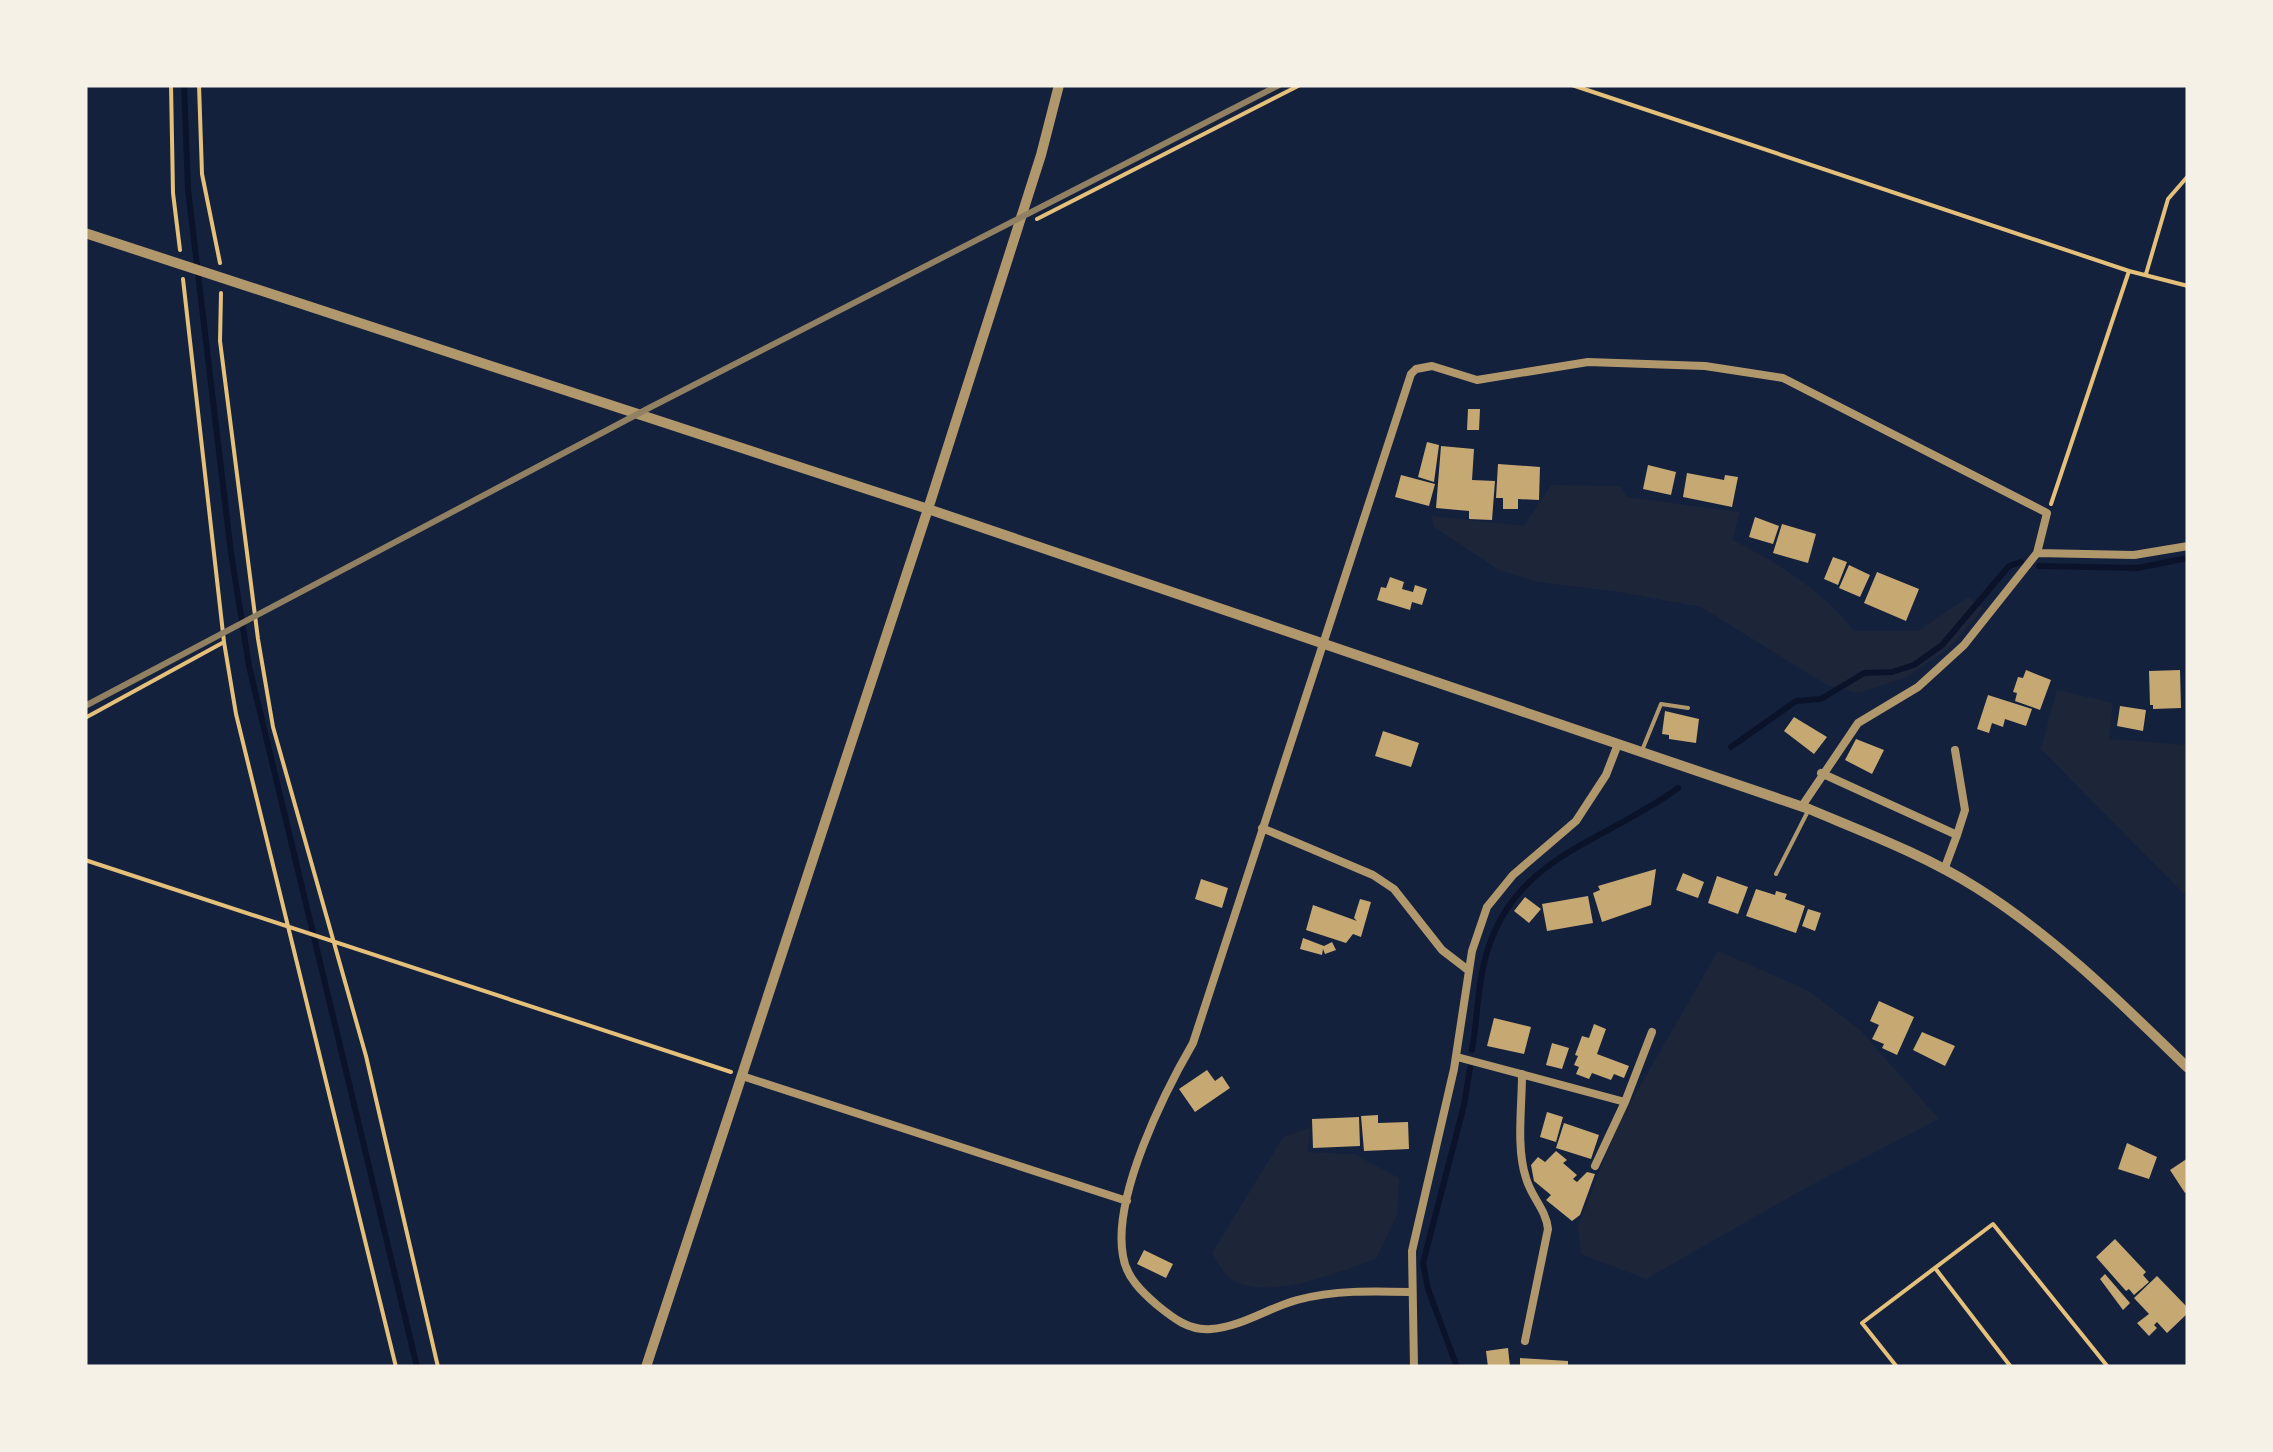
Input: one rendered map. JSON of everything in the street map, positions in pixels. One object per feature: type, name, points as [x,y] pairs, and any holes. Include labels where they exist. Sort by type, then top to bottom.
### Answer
[{"type":"street","points":[[646,1367],[928,509],[1060,85]]},
{"type":"street","points":[[85,233],[928,509],[1806,807],[1910,851],[1976,888],[2040,931],[2109,990],[2188,1068]]},
{"type":"street","points":[[1410,1292],[1331,1294],[1296,1300],[1227,1327],[1191,1328],[1144,1293],[1129,1274],[1122,1236],[1127,1201],[1160,1100],[1194,1042],[1411,374],[1424,366],[1478,380],[1588,362],[1760,372],[1783,378],[2048,513],[2037,553],[1964,645],[1918,686],[1858,722],[1821,773],[1806,807]]},
{"type":"street","points":[[2037,553],[2134,556],[2188,546]]},
{"type":"street","points":[[1414,1367],[1412,1250],[1457,1057],[1468,970],[1487,907],[1512,875],[1576,821],[1606,776],[1618,744]]},
{"type":"street","points":[[1944,870],[1965,810],[1955,750]]},
{"type":"street","points":[[1821,773],[1957,835]]},
{"type":"street","points":[[1262,828],[1373,875],[1394,889],[1442,950],[1468,970]]},
{"type":"street","points":[[1596,1166],[1652,1032]]},
{"type":"street","points":[[1457,1057],[1625,1102]]},
{"type":"street","points":[[1522,1074],[1523,1167],[1527,1183],[1547,1218],[1548,1229],[1524,1342]]},
{"type":"street","points":[[742,1076],[1127,1201]]},
{"type":"lane","points":[[1641,752],[1661,704],[1688,708]]},
{"type":"lane","points":[[1776,874],[1806,807]]},
{"type":"path","points":[[171,85],[173,193],[185,265],[224,642],[236,714],[396,1367]]},
{"type":"path","points":[[199,85],[202,174],[218,276],[220,341],[264,674],[283,769],[366,1056],[438,1367]]},
{"type":"path","points":[[1035,220],[1300,85]]},
{"type":"path","points":[[1572,85],[2129,272],[2188,286]]},
{"type":"path","points":[[2146,274],[2168,198],[2188,176]]},
{"type":"path","points":[[2048,513],[2129,272]]},
{"type":"path","points":[[85,718],[224,642]]},
{"type":"path","points":[[85,860],[742,1076]]},
{"type":"path","points":[[1896,1367],[1862,1323],[1993,1224],[2108,1367]]},
{"type":"path","points":[[1935,1268],[2010,1367]]},
{"type":"shaded area","points":[[1551,485],[1620,486],[1627,497],[1740,512],[1732,540],[1798,579],[1854,631],[1918,631],[1968,597],[1984,608],[1949,648],[1907,677],[1859,693],[1827,685],[1701,607],[1537,582],[1499,570],[1434,527],[1432,516],[1524,526]]},
{"type":"shaded area","points":[[2057,690],[2113,703],[2109,739],[2188,745],[2188,894],[2041,749]]},
{"type":"shaded area","points":[[1718,951],[1809,991],[1861,1031],[1939,1119],[1802,1190],[1646,1279],[1581,1254],[1578,1226],[1618,1124]]},
{"type":"shaded area","points":[[1310,1128],[1307,1152],[1354,1154],[1399,1178],[1397,1215],[1376,1259],[1303,1282],[1263,1288],[1246,1286],[1231,1279],[1212,1253],[1283,1137]]},
{"type":"building","points":[[1468,409],[1480,409],[1479,430],[1467,430]]},
{"type":"building","points":[[1427,442],[1439,445],[1434,482],[1418,477]]},
{"type":"building","points":[[1441,446],[1474,449],[1472,480],[1495,481],[1492,520],[1469,519],[1469,511],[1436,508]]},
{"type":"building","points":[[1498,464],[1540,467],[1539,500],[1518,499],[1518,509],[1503,509],[1503,498],[1496,498]]},
{"type":"building","points":[[1648,465],[1676,472],[1671,495],[1643,489]]},
{"type":"building","points":[[1687,473],[1724,480],[1725,475],[1738,477],[1732,507],[1683,497]]},
{"type":"building","points":[[1401,475],[1435,484],[1429,506],[1395,497]]},
{"type":"building","points":[[1755,517],[1779,526],[1773,544],[1749,537]]},
{"type":"building","points":[[1782,524],[1816,534],[1808,563],[1773,553]]},
{"type":"building","points":[[1833,557],[1847,562],[1838,585],[1824,579]]},
{"type":"building","points":[[1849,565],[1870,575],[1860,597],[1839,588]]},
{"type":"building","points":[[1877,572],[1919,589],[1906,621],[1864,603]]},
{"type":"building","points":[[1390,577],[1404,582],[1402,589],[1413,592],[1415,585],[1427,589],[1422,605],[1412,602],[1410,610],[1377,600]]},
{"type":"building","points":[[2026,670],[2051,680],[2040,710],[2015,701],[2017,693],[2013,692],[2018,677],[2023,678]]},
{"type":"building","points":[[2180,670],[2181,708],[2153,709],[2149,671]]},
{"type":"building","points":[[1988,695],[2032,709],[2026,726],[2005,719],[2003,727],[1992,723],[1989,733],[1977,729]]},
{"type":"building","points":[[2120,706],[2146,710],[2143,731],[2117,726]]},
{"type":"building","points":[[1665,711],[1699,719],[1696,743],[1669,739],[1669,735],[1662,734]]},
{"type":"building","points":[[1794,717],[1827,737],[1814,754],[1784,731]]},
{"type":"building","points":[[1383,731],[1419,743],[1411,767],[1375,756]]},
{"type":"building","points":[[1856,739],[1884,750],[1872,774],[1845,760]]},
{"type":"building","points":[[1656,869],[1651,905],[1602,922],[1593,893],[1600,890],[1598,886]]},
{"type":"building","points":[[1683,873],[1704,882],[1698,898],[1676,890]]},
{"type":"building","points":[[1717,876],[1748,887],[1738,914],[1708,903]]},
{"type":"building","points":[[1201,879],[1228,888],[1222,908],[1195,899]]},
{"type":"building","points":[[1756,889],[1787,894],[1785,899],[1805,906],[1796,933],[1746,916]]},
{"type":"building","points":[[1588,896],[1593,923],[1547,931],[1542,904]]},
{"type":"building","points":[[1525,897],[1541,909],[1529,923],[1514,911]]},
{"type":"building","points":[[1360,899],[1371,902],[1361,937],[1353,934],[1346,943],[1306,930],[1313,905],[1357,921],[1354,918]]},
{"type":"building","points":[[1808,909],[1821,913],[1815,931],[1802,926]]},
{"type":"building","points":[[1303,938],[1324,946],[1332,942],[1336,950],[1325,954],[1323,949],[1322,955],[1300,949]]},
{"type":"building","points":[[1879,1001],[1914,1017],[1897,1055],[1872,1039],[1879,1025],[1870,1021]]},
{"type":"building","points":[[1494,1018],[1531,1027],[1524,1054],[1487,1046]]},
{"type":"building","points":[[1594,1024],[1606,1029],[1597,1054],[1629,1066],[1624,1078],[1614,1074],[1611,1080],[1592,1073],[1589,1079],[1576,1074],[1579,1067],[1574,1065],[1578,1056],[1575,1055],[1582,1036],[1589,1038]]},
{"type":"building","points":[[1922,1032],[1955,1046],[1945,1066],[1913,1050]]},
{"type":"building","points":[[1552,1043],[1569,1048],[1562,1069],[1546,1065]]},
{"type":"building","points":[[1207,1070],[1215,1081],[1222,1076],[1230,1088],[1195,1112],[1179,1089]]},
{"type":"building","points":[[1547,1112],[1563,1117],[1556,1142],[1540,1137]]},
{"type":"building","points":[[1378,1115],[1378,1123],[1408,1122],[1409,1149],[1364,1151],[1361,1116]]},
{"type":"building","points":[[1359,1117],[1360,1146],[1313,1148],[1312,1119]]},
{"type":"building","points":[[1564,1123],[1599,1135],[1591,1159],[1556,1148]]},
{"type":"building","points":[[2127,1143],[2157,1157],[2149,1179],[2118,1169]]},
{"type":"building","points":[[1556,1151],[1567,1160],[1563,1163],[1577,1175],[1573,1179],[1577,1182],[1587,1172],[1595,1174],[1580,1215],[1572,1221],[1546,1200],[1551,1195],[1534,1181],[1531,1165],[1538,1157],[1545,1162]]},
{"type":"building","points":[[2188,1158],[2188,1190],[2185,1193],[2170,1170]]},
{"type":"building","points":[[2115,1239],[2146,1272],[2143,1275],[2149,1282],[2134,1295],[2096,1257]]},
{"type":"building","points":[[1144,1250],[1173,1264],[1166,1278],[1137,1264]]},
{"type":"building","points":[[2105,1274],[2130,1303],[2123,1310],[2100,1279]]},
{"type":"building","points":[[2157,1276],[2188,1308],[2188,1313],[2167,1333],[2157,1322],[2149,1336],[2137,1323],[2149,1314],[2134,1298]]},
{"type":"building","points":[[1508,1348],[1510,1367],[1488,1367],[1486,1351]]},
{"type":"building","points":[[1520,1358],[1568,1361],[1568,1367],[1520,1367]]},
{"type":"waterway","points":[[184,85],[188,189],[231,553],[249,666],[417,1367]]},
{"type":"waterway","points":[[2039,566],[2137,568],[2188,558]]},
{"type":"waterway","points":[[1731,747],[1796,701],[1821,699],[1864,673],[1892,672],[1914,665],[1942,645],[2009,566],[2021,562]]},
{"type":"waterway","points":[[1472,1050],[1487,952],[1501,919],[1519,893],[1566,854],[1678,788]]},
{"type":"waterway","points":[[1457,1367],[1428,1289],[1423,1263],[1470,1068]]},
{"type":"railway","points":[[85,706],[649,408],[1279,85]]}]
